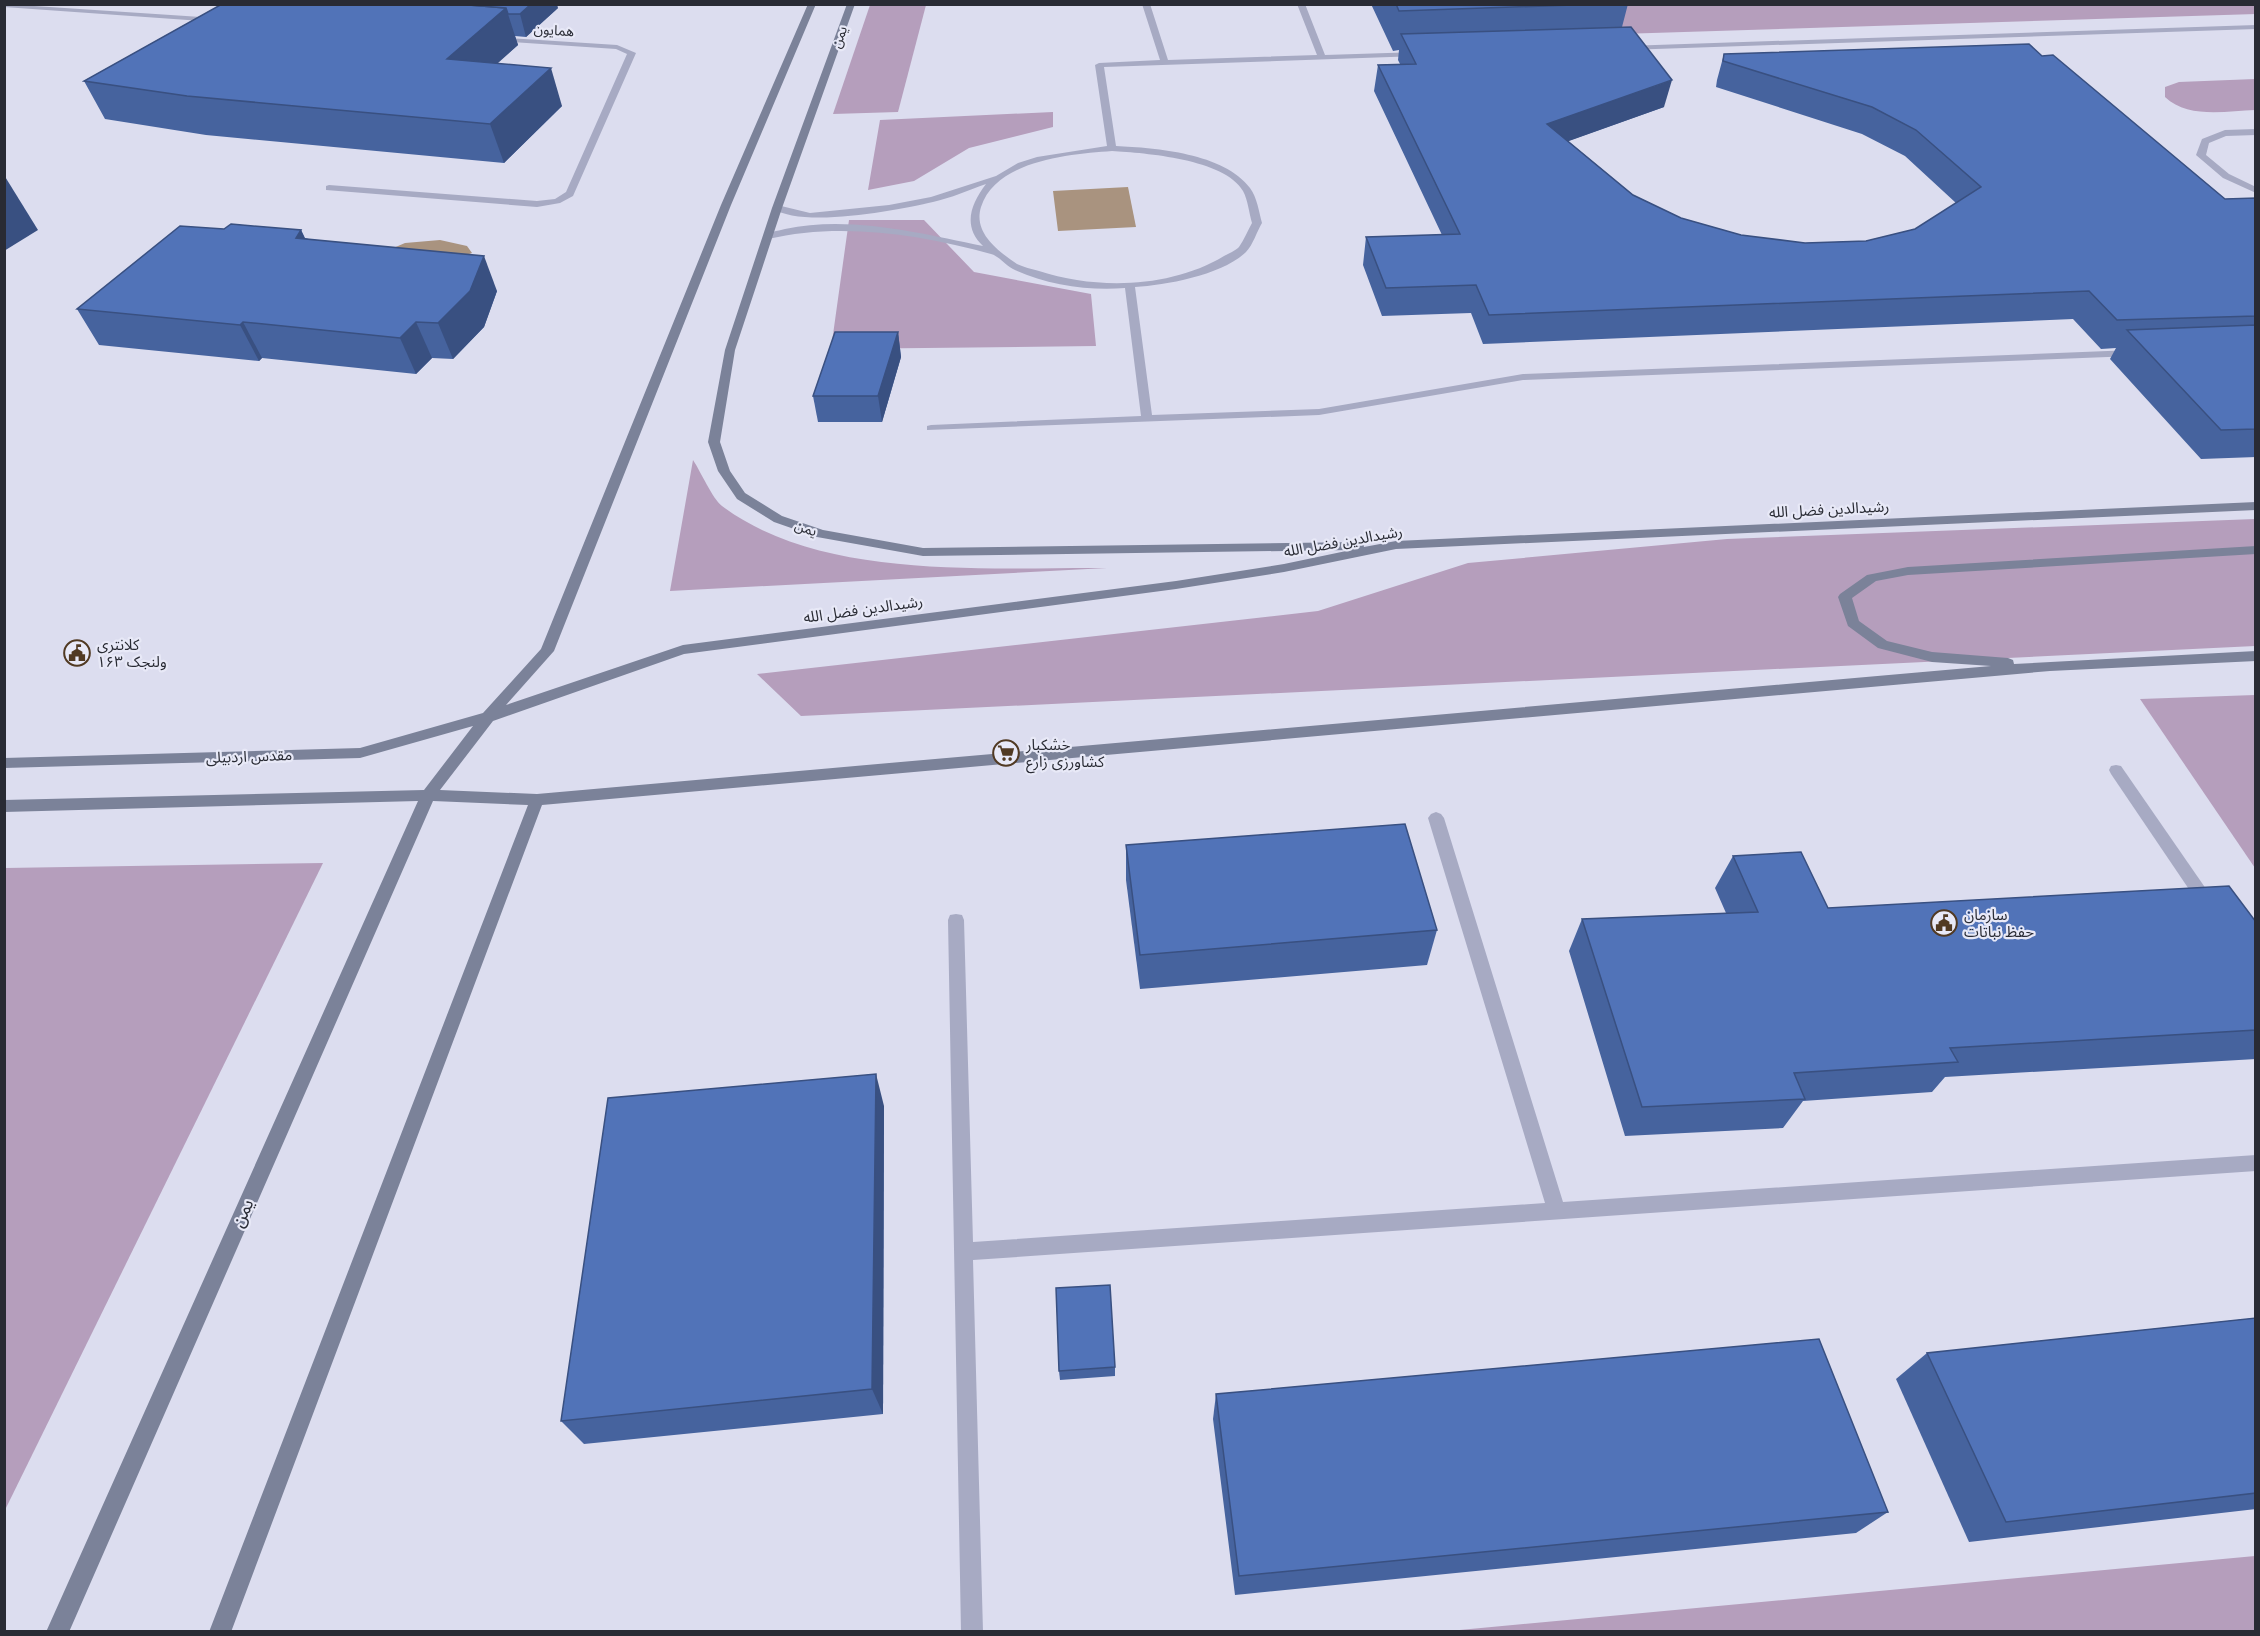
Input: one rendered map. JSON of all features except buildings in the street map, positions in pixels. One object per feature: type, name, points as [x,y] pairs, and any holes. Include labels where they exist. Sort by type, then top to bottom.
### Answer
[{"type":"main road","points":[[488,717],[547,651],[722,216],[812,4]]},
{"type":"main road","name":"یمن","points":[[851,4],[777,208],[730,350],[714,442],[724,471],[741,496],[778,519],[821,534],[923,552],[1396,545]]},
{"type":"main road","name":"رشیدالدین فضل الله","points":[[488,717],[683,650],[1176,585],[1284,568],[1396,545],[2256,506]]},
{"type":"main road","points":[[2050,666],[1932,657],[1883,645],[1853,623],[1845,597],[1872,578],[1908,571],[2256,550]]},
{"type":"main road","points":[[4,806],[428,795],[537,800],[2050,666],[2256,656]]},
{"type":"main road","name":"مقدس اردبیلی","points":[[4,763],[360,753],[488,717]]},
{"type":"main road","name":"یمن","points":[[57,1632],[428,795],[488,717]]},
{"type":"main road","points":[[220,1632],[537,800]]},
{"type":"street","points":[[1146,4],[1165,63]]},
{"type":"street","points":[[1301,4],[1322,58]]},
{"type":"street","points":[[4,5],[228,21]]},
{"type":"street","points":[[1621,48],[2256,27]]},
{"type":"street","name":"همایون","points":[[329,188],[537,204],[557,201],[570,194],[632,53],[617,48],[487,39]]},
{"type":"street","points":[[1112,148],[1099,65],[1430,54]]},
{"type":"street","points":[[2256,132],[2225,133],[2205,141],[2201,155],[2215,170],[2243,186],[2256,190]]},
{"type":"street","points":[[777,208],[810,216],[890,208],[933,199],[1005,174],[1036,160],[1072,151],[1112,148],[1153,150],[1190,158],[1222,171],[1245,188],[1257,208],[1256,230],[1241,250],[1213,268],[1175,281],[1130,287],[1088,286],[1048,279],[1015,267],[991,251],[976,231],[974,211],[984,191],[1005,174]]},
{"type":"street","points":[[768,236],[806,228],[863,228],[991,251]]},
{"type":"street","points":[[1130,287],[1147,419]]},
{"type":"street","points":[[931,428],[1319,412],[1523,377],[2149,352]]},
{"type":"street","points":[[2116,770],[2216,916]]},
{"type":"street","points":[[1436,818],[1557,1211]]},
{"type":"street","points":[[956,920],[972,1632]]},
{"type":"street","points":[[963,1252],[2256,1162]]},
{"type":"shaded area","points":[[2255,4],[2256,14],[1620,34],[1598,5]]},
{"type":"shaded area","points":[[870,5],[926,5],[898,112],[833,114]]},
{"type":"shaded area","points":[[2255,79],[2255,110],[2196,111],[2174,104],[2165,97],[2165,87],[2179,82]]},
{"type":"shaded area","points":[[1053,112],[1053,127],[969,148],[914,181],[868,190],[880,120]]},
{"type":"shaded area","points":[[1128,187],[1136,227],[1058,231],[1053,191]]},
{"type":"shaded area","points":[[849,220],[924,220],[974,272],[1091,294],[1096,346],[831,349]]},
{"type":"shaded area","points":[[440,240],[467,246],[472,253],[455,259],[391,249],[405,243]]},
{"type":"shaded area","points":[[693,460],[722,506],[762,530],[808,547],[856,558],[907,565],[959,568],[1107,568],[670,591]]},
{"type":"shaded area","points":[[2255,519],[2255,646],[801,716],[757,674],[1318,611],[1468,563],[1727,539]]},
{"type":"shaded area","points":[[2256,695],[2255,868],[2140,699]]},
{"type":"shaded area","points":[[323,863],[5,1510],[5,868]]},
{"type":"shaded area","points":[[2255,1556],[2255,1631],[1449,1631]]},
{"type":"place","name":"کلانتری ۱۶۳ ولنجک","points":[[77,653]]},
{"type":"place","name":"خشکبار کشاورزی زارع","points":[[1006,753]]},
{"type":"place","name":"سازمان حفظ نباتات","points":[[1944,923]]}]
